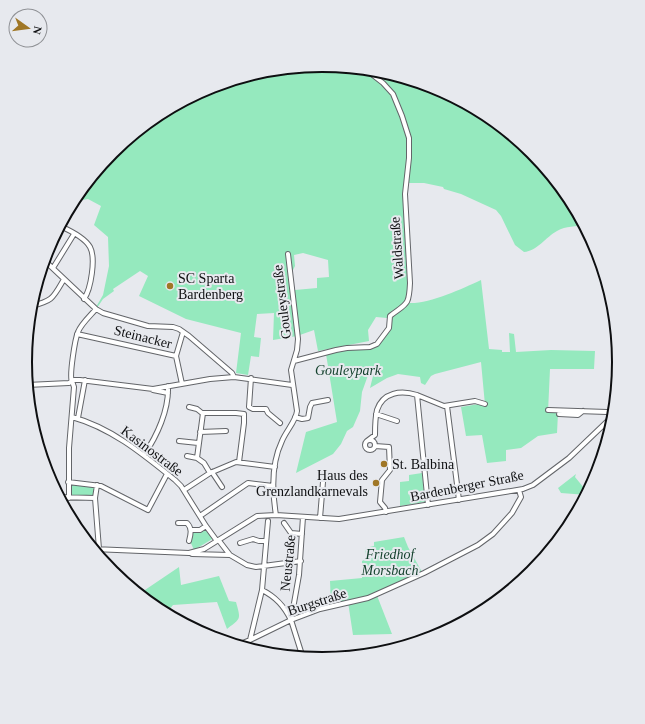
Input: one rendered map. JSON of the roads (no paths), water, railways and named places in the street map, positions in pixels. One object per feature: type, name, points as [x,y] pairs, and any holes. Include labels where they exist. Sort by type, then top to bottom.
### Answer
[{"type":"street","name":"Waldstraße","points":[[294,361],[336,350],[377,344],[389,328],[390,316],[404,307],[408,301],[410,276],[405,194],[410,158],[409,138],[393,94],[383,82],[375,76]]},
{"type":"street","points":[[65,229],[86,242],[92,250],[90,281],[88,292],[84,299]]},
{"type":"street","points":[[53,268],[74,234]]},
{"type":"street","name":"Gouleystraße","points":[[276,515],[273,502],[273,486],[278,449],[295,417],[297,410],[292,385],[291,370],[298,345],[298,339],[288,254]]},
{"type":"street","points":[[49,264],[96,310],[148,326],[172,327],[183,332],[232,373],[234,377]]},
{"type":"street","points":[[38,304],[49,301],[54,296],[64,279]]},
{"type":"street","points":[[95,498],[69,498],[68,482],[74,387],[71,375],[77,334],[81,327],[96,310]]},
{"type":"street","points":[[176,356],[183,332]]},
{"type":"street","name":"Steinacker","points":[[77,334],[176,356],[182,384]]},
{"type":"street","points":[[153,390],[210,379],[234,377],[251,378],[292,385]]},
{"type":"street","points":[[251,378],[250,408],[266,409],[268,413],[280,423]]},
{"type":"street","points":[[78,418],[85,380]]},
{"type":"street","points":[[33,386],[69,383],[85,380],[168,393]]},
{"type":"street","points":[[144,455],[158,432],[168,393],[168,386]]},
{"type":"street","points":[[375,435],[367,441],[365,445],[367,449],[372,450],[375,445],[376,414],[382,401],[391,394],[401,392],[417,395],[447,406],[475,402],[486,404]]},
{"type":"street","points":[[417,395],[428,505]]},
{"type":"street","points":[[295,417],[302,419],[308,418],[312,403],[328,400]]},
{"type":"street","points":[[447,406],[458,500]]},
{"type":"street","points":[[188,407],[197,409],[203,413],[236,412],[244,414],[239,462]]},
{"type":"street","points":[[548,410],[608,413]]},
{"type":"street","points":[[559,414],[578,414],[584,411]]},
{"type":"street","points":[[197,458],[203,413]]},
{"type":"street","points":[[376,414],[397,421]]},
{"type":"street","name":"Kasinostraße","points":[[72,417],[78,418],[116,436],[144,455],[178,483],[184,490],[206,526],[231,556]]},
{"type":"street","name":"Bardenberger Straße","points":[[189,553],[204,549],[219,541],[257,516],[276,515],[339,519],[519,490],[533,485],[569,458],[606,422]]},
{"type":"street","points":[[200,432],[226,431]]},
{"type":"street","points":[[367,441],[371,440],[375,445],[389,447],[390,470],[382,480],[382,488],[380,491],[380,502],[385,508],[386,512]]},
{"type":"street","points":[[179,441],[198,443]]},
{"type":"street","points":[[187,456],[197,458],[204,463],[222,487]]},
{"type":"street","points":[[184,490],[211,472],[233,463],[239,462],[275,467]]},
{"type":"street","points":[[68,482],[97,485],[106,488],[148,510],[167,474]]},
{"type":"street","points":[[320,518],[323,482]]},
{"type":"street","points":[[200,516],[248,483],[273,486]]},
{"type":"street","points":[[97,485],[95,498],[99,548]]},
{"type":"street","name":"Burgstraße","points":[[250,640],[291,620],[320,609],[368,598],[417,576],[478,545],[493,534],[512,513],[520,497],[519,490]]},
{"type":"street","name":"Neustraße","points":[[301,652],[291,620],[301,562],[303,517]]},
{"type":"street","points":[[245,642],[250,640],[262,590],[268,521]]},
{"type":"street","points":[[178,523],[187,523],[191,530],[189,541]]},
{"type":"street","points":[[284,523],[291,533],[302,534]]},
{"type":"street","points":[[191,530],[200,530],[206,526]]},
{"type":"street","points":[[240,543],[254,539],[266,542]]},
{"type":"street","points":[[100,549],[231,556],[247,565],[256,567],[301,562]]},
{"type":"street","points":[[262,590],[270,594],[283,605],[291,620]]},
{"type":"place","name":"SC Sparta Bardenberg","points":[[170,286]]},
{"type":"place","name":"St. Balbina","points":[[384,464]]},
{"type":"place","name":"Haus des Grenzlandkarnevals","points":[[376,483]]},
{"type":"park label","name":"Gouleypark","points":[[348,370]]},
{"type":"park label","name":"Friedhof Morsbach","points":[[390,562]]}]
